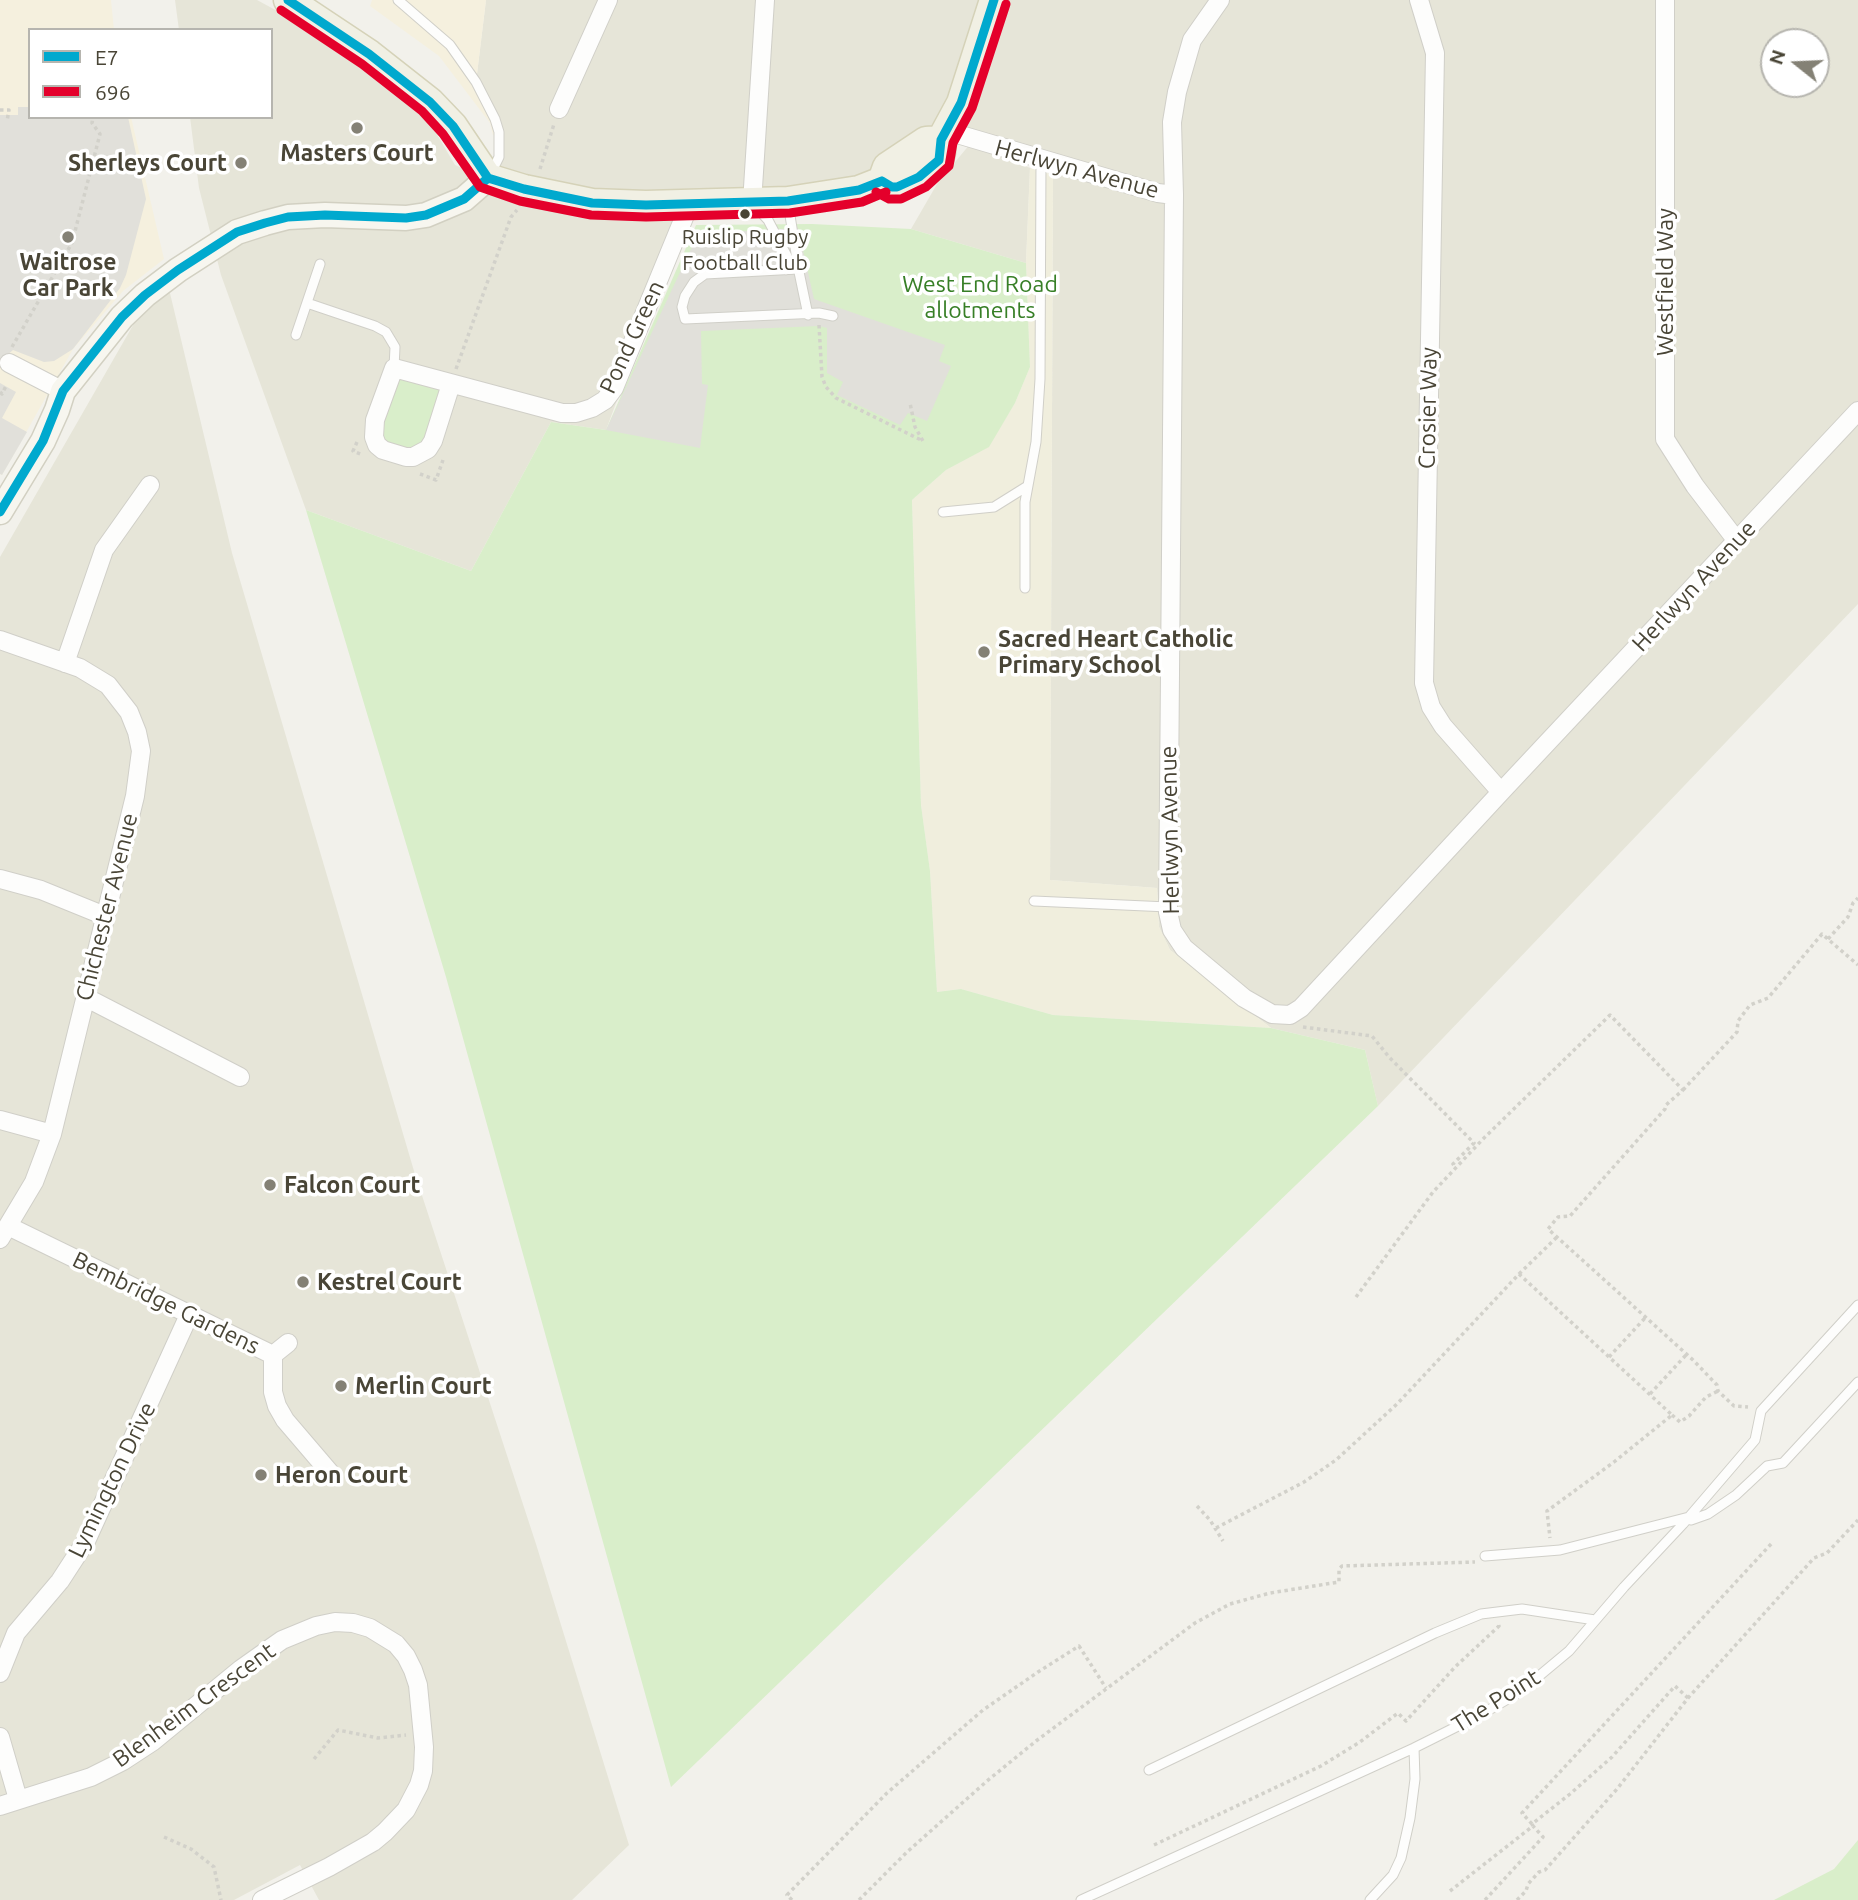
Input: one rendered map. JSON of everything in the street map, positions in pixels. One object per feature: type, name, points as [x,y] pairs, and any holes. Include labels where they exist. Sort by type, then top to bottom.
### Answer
[{"type":"main road","points":[[288,0],[369,54],[430,102],[453,126],[488,178],[545,195],[592,203],[632,205],[788,201],[859,190],[883,181],[887,167],[926,141],[944,136],[961,103],[994,0]]},
{"type":"street","points":[[559,109],[608,0]]},
{"type":"street","points":[[752,203],[765,0]]},
{"type":"street","points":[[1174,195],[1172,122],[1177,92],[1192,40],[1220,0]]},
{"type":"street","name":"Crosier Way","points":[[1419,0],[1435,53],[1424,683],[1431,707],[1443,726],[1501,792]]},
{"type":"street","name":"Westfield Way","points":[[1665,0],[1665,439],[1695,486],[1737,541]]},
{"type":"street","name":"Herlwyn Avenue","points":[[944,136],[1174,195],[1168,906],[1172,930],[1184,948],[1244,998],[1272,1014],[1290,1014],[1301,1009],[1858,411]]},
{"type":"street","points":[[0,512],[43,441],[63,391],[98,344],[145,295],[214,245],[237,232],[288,217],[325,215],[406,218],[426,215],[464,199],[488,178]]},
{"type":"street","name":"Pond Green","points":[[394,368],[562,413],[576,413],[592,408],[605,400],[614,388],[690,203]]},
{"type":"street","points":[[12,358],[63,391]]},
{"type":"street","points":[[394,368],[375,420],[374,437],[383,450],[406,457],[421,454],[433,441],[451,384]]},
{"type":"street","points":[[65,663],[104,551],[150,485]]},
{"type":"street","name":"Chichester Avenue","points":[[0,640],[94,675],[119,697],[129,712],[141,751],[135,796],[52,1134],[34,1182],[4,1233]]},
{"type":"street","points":[[0,879],[41,890],[105,916]]},
{"type":"street","points":[[85,997],[240,1077]]},
{"type":"street","points":[[0,1120],[52,1134]]},
{"type":"street","name":"Bembridge Gardens","points":[[4,1233],[189,1315],[273,1356],[272,1385],[277,1406],[285,1420],[332,1475]]},
{"type":"street","name":"Lymington Drive","points":[[0,1673],[16,1633],[60,1581],[86,1541],[189,1315]]},
{"type":"street","points":[[273,1356],[288,1343]]},
{"type":"street","name":"Blenheim Crescent","points":[[0,1806],[91,1777],[123,1761],[152,1742],[263,1652],[298,1633],[335,1622],[354,1623],[370,1628],[384,1634],[406,1656],[418,1685],[424,1759],[419,1785],[410,1804],[386,1832],[360,1850],[262,1900]]},
{"type":"street","points":[[0,1737],[18,1799]]},
{"type":"lane","points":[[398,0],[450,45],[476,82],[495,118],[500,145],[495,168],[488,178]]},
{"type":"lane","points":[[1025,588],[1026,487],[1036,442],[1040,379],[1041,160]]},
{"type":"lane","points":[[788,201],[808,315]]},
{"type":"lane","points":[[752,203],[768,220],[787,256],[786,270]]},
{"type":"lane","points":[[296,335],[320,264]]},
{"type":"lane","points":[[798,269],[705,274],[694,282],[685,296],[682,307],[685,319],[819,313],[834,316]]},
{"type":"lane","points":[[307,303],[386,332],[395,347],[394,368]]},
{"type":"lane","points":[[943,512],[994,507],[1026,487]]},
{"type":"lane","points":[[1034,901],[1168,906]]},
{"type":"lane","name":"The Point","points":[[1081,1900],[1414,1748],[1521,1691],[1569,1651],[1689,1517],[1755,1440],[1761,1411],[1858,1304]]},
{"type":"lane","points":[[1485,1556],[1552,1550],[1708,1514],[1735,1495],[1767,1466],[1783,1463],[1858,1382]]},
{"type":"lane","points":[[1149,1770],[1435,1633],[1481,1614],[1522,1609],[1595,1619]]},
{"type":"lane","points":[[1370,1900],[1393,1875],[1401,1858],[1415,1779],[1414,1748]]},
{"type":"path","points":[[540,169],[559,109]]},
{"type":"path","points":[[0,110],[9,110],[6,121]]},
{"type":"path","points":[[12,358],[10,351],[72,243],[100,134],[92,123],[93,119]]},
{"type":"path","points":[[451,384],[511,217],[518,208]]},
{"type":"path","points":[[819,313],[822,377],[826,387],[836,398],[922,441],[915,427],[910,403]]},
{"type":"path","points":[[0,392],[2,394],[6,386]]},
{"type":"path","points":[[1828,939],[1848,917],[1858,898]]},
{"type":"path","points":[[1760,1416],[1752,1408],[1734,1406],[1686,1355],[1548,1229],[1558,1217],[1570,1216],[1665,1110],[1666,1105],[1737,1032],[1738,1021],[1750,1005],[1768,998],[1822,934],[1858,965]]},
{"type":"path","points":[[1290,1014],[1299,1027],[1372,1036],[1389,1057],[1474,1143],[1452,1164],[1456,1167]]},
{"type":"path","points":[[1356,1297],[1433,1192],[1610,1015],[1683,1090]]},
{"type":"path","points":[[1216,1528],[1304,1482],[1336,1460],[1397,1404],[1557,1237]]},
{"type":"path","points":[[1519,1274],[1680,1422],[1706,1397],[1718,1391]]},
{"type":"path","points":[[1609,1357],[1645,1318]]},
{"type":"path","points":[[1650,1394],[1686,1355]]},
{"type":"path","points":[[1552,1550],[1547,1511],[1672,1415]]},
{"type":"path","points":[[1197,1506],[1216,1528],[1223,1541]]},
{"type":"path","points":[[1517,1900],[1526,1891],[1528,1884],[1539,1872],[1545,1870],[1616,1789],[1688,1698],[1814,1558],[1827,1553],[1858,1520]]},
{"type":"path","points":[[1485,1900],[1542,1837],[1522,1813],[1772,1543]]},
{"type":"path","points":[[859,1900],[948,1814],[1036,1741],[1195,1623],[1230,1604],[1270,1593],[1339,1582],[1339,1569],[1342,1566],[1480,1562],[1485,1556]]},
{"type":"path","points":[[1154,1844],[1321,1766],[1360,1742],[1398,1713],[1406,1721],[1455,1667],[1499,1626],[1493,1612]]},
{"type":"path","points":[[792,1900],[787,1895],[887,1793],[975,1717],[1038,1672],[1079,1646],[1106,1688]]},
{"type":"path","points":[[1450,1891],[1602,1766],[1675,1686],[1688,1698]]},
{"type":"path","points":[[314,1759],[338,1730],[378,1738],[423,1733]]},
{"type":"path","points":[[164,1837],[191,1849],[214,1867],[221,1900]]},
{"type":"shaded area","name":"Waitrose Car Park","points":[[0,0],[111,0],[114,28],[28,28],[28,119],[131,119],[164,259],[123,291],[73,349],[2,475]]},
{"type":"shaded area","points":[[175,0],[257,0],[281,13],[335,48],[409,103],[429,121],[455,165],[488,178],[500,145],[476,82],[486,0],[1858,0],[1858,604],[1378,1106],[1365,1050],[1271,1028],[1170,950],[1159,927],[1157,888],[1050,880],[1053,175],[1049,162],[947,132],[929,169],[690,203],[606,430],[551,422],[471,571],[306,510],[221,275],[199,188],[190,119],[273,119],[273,28],[179,28]]},
{"type":"shaded area","points":[[372,0],[486,0],[476,82],[499,132],[493,135],[490,123],[439,56],[370,6]]},
{"type":"shaded area","name":"Waitrose Car Park","points":[[18,107],[28,107],[28,119],[128,119],[146,199],[126,275],[120,288],[73,349],[54,361],[44,362],[13,350],[0,361],[0,115],[18,115]]},
{"type":"shaded area","points":[[970,144],[1030,168],[1026,263],[911,229],[937,184]]},
{"type":"shaded area","name":"Sacred Heart Catholic Primary School","points":[[1030,168],[1053,175],[1050,880],[1157,888],[1159,927],[1170,950],[1271,1028],[1053,1015],[961,989],[937,992],[930,871],[921,805],[912,500],[946,470],[988,447],[1015,403],[1030,367],[1026,263]]},
{"type":"shaded area","points":[[798,228],[814,299],[945,345],[939,361],[951,366],[927,421],[908,413],[900,425],[837,395],[843,382],[827,373],[827,328],[819,326],[701,331],[702,384],[708,385],[700,448],[606,430],[698,234]]},
{"type":"shaded area","points":[[169,289],[232,553],[414,1171],[536,1544],[629,1845],[572,1900],[319,1900],[300,1865],[234,1900],[0,1900],[0,557],[136,320]]},
{"type":"shaded area","points":[[0,383],[16,392],[2,418],[27,432],[2,475],[0,474]]},
{"type":"green space","name":"West End Road allotments","points":[[812,224],[911,229],[1026,263],[1030,367],[1015,403],[989,447],[946,470],[912,500],[921,805],[930,871],[937,992],[961,989],[1053,1015],[1271,1028],[1365,1050],[1378,1106],[671,1787],[446,977],[306,510],[471,571],[551,422],[606,430],[696,225]]},
{"type":"green space","points":[[394,368],[451,384],[428,449],[383,450],[373,428]]},
{"type":"green space","points":[[1858,1840],[1858,1900],[1774,1900],[1834,1869]]},
{"type":"transit line","name":"E7","points":[[288,0],[369,54],[430,102],[453,126],[488,178],[524,189],[592,203],[646,205],[788,201],[859,190],[882,181]]},
{"type":"transit line","name":"E7","points":[[882,181],[897,187],[919,177],[939,160],[941,140],[961,103],[994,0]]},
{"type":"transit line","name":"696","points":[[876,192],[889,199],[901,199],[926,187],[949,166],[953,143],[972,108],[1006,4]]},
{"type":"transit line","name":"696","points":[[281,10],[362,64],[422,111],[443,134],[480,187],[520,201],[591,215],[646,217],[790,213],[862,202],[886,192]]},
{"type":"transit line","name":"E7","points":[[0,512],[43,441],[63,391],[122,317],[178,270],[237,232],[265,223],[288,217],[325,215],[406,218],[426,215],[464,199],[488,178]]},
{"type":"place","name":"Masters Court","points":[[357,128]]},
{"type":"place","name":"Sherleys Court","points":[[241,163]]},
{"type":"place","name":"Ruislip Rugby Football Club","points":[[745,214]]},
{"type":"place","name":"Waitrose Car Park","points":[[68,237]]},
{"type":"place","name":"Sacred Heart Catholic Primary School","points":[[984,652]]},
{"type":"place","name":"Falcon Court","points":[[270,1185]]},
{"type":"place","name":"Kestrel Court","points":[[303,1282]]},
{"type":"place","name":"Merlin Court","points":[[341,1386]]},
{"type":"place","name":"Heron Court","points":[[261,1475]]}]
